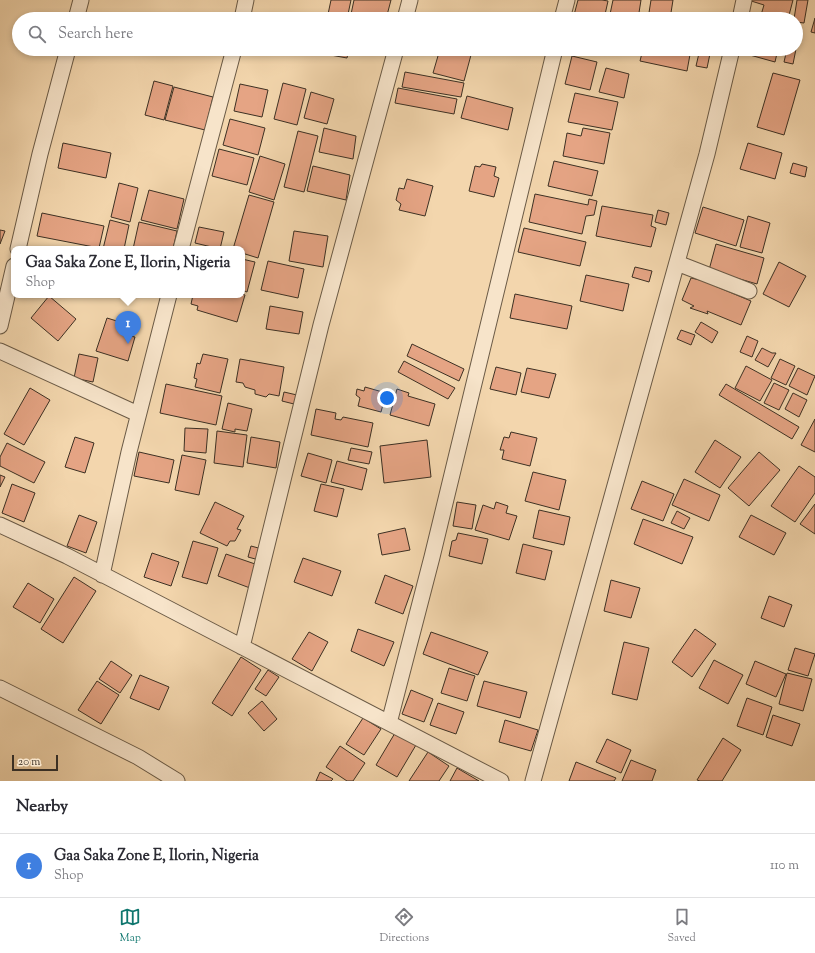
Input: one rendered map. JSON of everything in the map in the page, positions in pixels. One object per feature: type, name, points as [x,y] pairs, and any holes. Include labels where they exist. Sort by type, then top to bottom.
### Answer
[{"type":"street","points":[[78,12],[81,0]]},
{"type":"street","points":[[243,12],[246,0]]},
{"type":"street","points":[[407,12],[410,0]]},
{"type":"street","points":[[564,12],[567,0]]},
{"type":"street","points":[[741,12],[744,0]]},
{"type":"street","points":[[19,246],[40,154],[66,56]]},
{"type":"street","points":[[182,246],[232,56]]},
{"type":"street","points":[[242,647],[322,325],[394,56]]},
{"type":"street","points":[[389,723],[432,557],[553,56]]},
{"type":"street","points":[[533,781],[707,154],[730,56]]},
{"type":"street","points":[[677,263],[749,291]]},
{"type":"street","points":[[0,326],[11,279]]},
{"type":"street","points":[[102,575],[138,414],[168,298]]},
{"type":"street","points":[[0,351],[138,414]]},
{"type":"street","points":[[0,525],[102,575],[501,781]]},
{"type":"street","points":[[0,688],[138,757],[177,781]]},
{"type":"building","points":[[331,0],[351,0],[348,12],[328,12]]},
{"type":"building","points":[[354,0],[391,0],[388,12],[351,12]]},
{"type":"building","points":[[578,0],[608,1],[606,12],[575,12]]},
{"type":"building","points":[[613,0],[641,0],[639,12],[610,12]]},
{"type":"building","points":[[651,0],[673,0],[671,12],[649,12]]},
{"type":"building","points":[[748,0],[793,0],[790,12],[762,12],[764,5]]},
{"type":"building","points":[[797,0],[808,0],[804,23],[803,12],[795,12]]},
{"type":"building","points":[[815,18],[815,33],[811,32]]},
{"type":"building","points":[[336,56],[347,56],[347,58]]},
{"type":"building","points":[[438,56],[471,56],[464,81],[433,73]]},
{"type":"building","points":[[572,56],[597,62],[590,90],[565,84]]},
{"type":"building","points":[[641,56],[690,56],[687,71],[640,61]]},
{"type":"building","points":[[698,56],[710,56],[707,68],[696,66]]},
{"type":"building","points":[[753,56],[776,56],[775,62]]},
{"type":"building","points":[[785,56],[795,56],[793,64],[784,62]]},
{"type":"building","points":[[606,68],[629,74],[624,98],[599,92]]},
{"type":"building","points":[[405,72],[464,83],[461,97],[402,87]]},
{"type":"building","points":[[773,73],[800,80],[784,135],[757,127]]},
{"type":"building","points":[[154,81],[173,86],[164,120],[145,115]]},
{"type":"building","points":[[283,83],[306,89],[297,125],[274,119]]},
{"type":"building","points":[[240,84],[268,90],[262,117],[234,111]]},
{"type":"building","points":[[174,87],[213,97],[205,130],[165,120]]},
{"type":"building","points":[[398,88],[457,99],[454,114],[395,103]]},
{"type":"building","points":[[311,92],[334,99],[327,124],[304,118]]},
{"type":"building","points":[[575,93],[618,102],[612,130],[568,122]]},
{"type":"building","points":[[467,96],[513,108],[508,130],[461,118]]},
{"type":"building","points":[[230,119],[265,128],[258,155],[223,145]]},
{"type":"building","points":[[324,128],[356,136],[353,159],[319,152]]},
{"type":"building","points":[[583,128],[610,133],[604,164],[563,156],[567,133],[581,136]]},
{"type":"building","points":[[298,131],[318,136],[304,192],[284,187]]},
{"type":"building","points":[[63,143],[111,153],[106,178],[58,168]]},
{"type":"building","points":[[748,143],[782,153],[775,179],[740,169]]},
{"type":"building","points":[[219,149],[254,158],[247,185],[212,176]]},
{"type":"building","points":[[260,156],[285,164],[274,200],[249,192]]},
{"type":"building","points":[[554,161],[598,171],[592,196],[548,186]]},
{"type":"building","points":[[793,163],[807,167],[805,177],[790,173]]},
{"type":"building","points":[[482,164],[496,167],[494,176],[499,178],[494,197],[469,191],[475,166],[480,167]]},
{"type":"building","points":[[313,166],[350,175],[346,200],[307,191]]},
{"type":"building","points":[[407,179],[433,186],[425,216],[399,210],[401,204],[396,200],[399,188],[404,189]]},
{"type":"building","points":[[119,183],[138,188],[130,222],[111,217]]},
{"type":"building","points":[[149,190],[184,199],[177,229],[141,220]]},
{"type":"building","points":[[535,194],[588,205],[589,199],[597,201],[594,215],[586,216],[582,234],[529,222]]},
{"type":"building","points":[[249,195],[274,202],[258,258],[245,254],[245,246],[234,246]]},
{"type":"building","points":[[602,206],[653,215],[651,226],[656,228],[651,247],[596,236]]},
{"type":"building","points":[[703,207],[744,220],[736,246],[695,233]]},
{"type":"building","points":[[658,210],[669,213],[666,225],[655,222]]},
{"type":"building","points":[[42,213],[104,226],[99,246],[89,246],[37,236]]},
{"type":"building","points":[[748,216],[770,223],[762,253],[740,247]]},
{"type":"building","points":[[110,220],[129,225],[125,246],[104,246]]},
{"type":"building","points":[[139,222],[177,231],[174,246],[134,246]]},
{"type":"building","points":[[199,227],[224,232],[221,246],[208,246],[195,243]]},
{"type":"building","points":[[524,228],[586,242],[580,266],[518,252]]},
{"type":"building","points":[[0,230],[5,231],[0,244]]},
{"type":"building","points":[[294,231],[328,236],[323,267],[289,261]]},
{"type":"building","points":[[716,244],[764,258],[757,284],[709,270]]},
{"type":"building","points":[[245,260],[255,262],[247,292],[245,291]]},
{"type":"building","points":[[268,261],[304,269],[298,298],[261,290]]},
{"type":"building","points":[[779,262],[806,276],[789,307],[763,294]]},
{"type":"building","points":[[635,267],[652,271],[649,282],[632,277]]},
{"type":"building","points":[[586,275],[629,284],[623,311],[580,301]]},
{"type":"building","points":[[691,278],[718,284],[715,286],[751,301],[741,325],[707,311],[708,314],[690,308],[694,306],[682,300]]},
{"type":"building","points":[[515,294],[572,306],[567,329],[510,318]]},
{"type":"building","points":[[47,298],[51,298],[76,319],[58,341],[31,318]]},
{"type":"building","points":[[192,298],[244,298],[237,322],[197,310],[198,306],[191,304]]},
{"type":"building","points":[[270,306],[303,312],[299,334],[266,329]]},
{"type":"building","points":[[107,318],[133,326],[130,336],[135,337],[128,361],[96,351]]},
{"type":"building","points":[[701,322],[718,332],[712,343],[695,332]]},
{"type":"building","points":[[681,330],[695,335],[691,345],[677,339]]},
{"type":"building","points":[[747,336],[758,341],[752,357],[740,352]]},
{"type":"building","points":[[412,344],[464,369],[459,381],[407,356]]},
{"type":"building","points":[[762,348],[772,353],[776,353],[768,367],[755,360]]},
{"type":"building","points":[[79,354],[98,358],[93,382],[74,378]]},
{"type":"building","points":[[203,354],[228,359],[220,393],[195,387],[197,379],[194,378],[197,363],[200,364]]},
{"type":"building","points":[[240,359],[284,367],[279,396],[269,394],[266,397],[255,394],[255,390],[245,387],[243,383],[236,382]]},
{"type":"building","points":[[780,359],[795,366],[786,385],[771,378]]},
{"type":"building","points":[[404,361],[455,388],[448,399],[398,372]]},
{"type":"building","points":[[746,366],[772,380],[760,401],[735,388]]},
{"type":"building","points":[[496,367],[521,373],[516,395],[490,389]]},
{"type":"building","points":[[527,368],[556,374],[549,398],[521,392]]},
{"type":"building","points":[[798,368],[815,376],[807,395],[789,386]]},
{"type":"building","points":[[774,383],[789,390],[779,410],[764,403]]},
{"type":"building","points":[[166,384],[222,396],[216,425],[160,413]]},
{"type":"building","points":[[726,384],[799,427],[792,439],[719,395]]},
{"type":"building","points":[[365,387],[386,393],[381,412],[358,406],[360,398],[356,395],[357,389],[364,391]]},
{"type":"building","points":[[30,388],[50,400],[24,445],[4,434]]},
{"type":"building","points":[[397,389],[409,393],[408,396],[435,404],[429,426],[390,415]]},
{"type":"building","points":[[284,392],[297,395],[294,404],[282,401]]},
{"type":"building","points":[[793,393],[807,400],[799,417],[785,409]]},
{"type":"building","points":[[228,403],[252,409],[247,431],[235,429],[235,432],[222,429]]},
{"type":"building","points":[[316,409],[336,413],[335,419],[341,420],[343,417],[373,423],[368,447],[311,435]]},
{"type":"building","points":[[815,419],[815,452],[801,445]]},
{"type":"building","points":[[185,428],[208,429],[206,453],[184,451]]},
{"type":"building","points":[[217,431],[247,435],[243,467],[214,463]]},
{"type":"building","points":[[511,432],[537,438],[530,466],[502,459],[504,450],[500,450],[504,437],[509,438]]},
{"type":"building","points":[[75,437],[94,443],[85,473],[65,467]]},
{"type":"building","points":[[251,437],[280,442],[276,468],[247,463]]},
{"type":"building","points":[[427,440],[431,477],[384,483],[380,446]]},
{"type":"building","points":[[715,440],[741,457],[720,488],[695,472]]},
{"type":"building","points":[[7,443],[45,462],[34,483],[0,466],[0,457]]},
{"type":"building","points":[[351,448],[372,452],[369,464],[348,460]]},
{"type":"building","points":[[139,452],[174,460],[169,483],[134,476]]},
{"type":"building","points":[[759,452],[780,470],[749,506],[728,488]]},
{"type":"building","points":[[308,453],[332,460],[326,483],[301,476]]},
{"type":"building","points":[[182,455],[206,460],[199,495],[175,490]]},
{"type":"building","points":[[337,461],[367,469],[362,490],[331,482]]},
{"type":"building","points":[[799,466],[815,477],[815,493],[795,522],[771,506]]},
{"type":"building","points":[[533,472],[566,480],[559,510],[525,501]]},
{"type":"building","points":[[0,475],[5,477],[0,487]]},
{"type":"building","points":[[684,479],[720,495],[709,521],[672,505]]},
{"type":"building","points":[[642,481],[674,494],[663,521],[631,509]]},
{"type":"building","points":[[12,484],[35,493],[24,522],[2,513]]},
{"type":"building","points":[[321,484],[344,489],[337,517],[314,511]]},
{"type":"building","points":[[215,502],[244,516],[237,529],[241,530],[235,541],[230,541],[227,546],[200,533]]},
{"type":"building","points":[[457,502],[476,505],[472,529],[453,526]]},
{"type":"building","points":[[496,502],[508,506],[506,513],[517,516],[509,540],[475,530],[483,505],[494,509]]},
{"type":"building","points":[[815,504],[815,534],[800,524]]},
{"type":"building","points":[[539,510],[570,517],[564,545],[533,538]]},
{"type":"building","points":[[677,511],[690,518],[684,529],[671,523]]},
{"type":"building","points":[[79,515],[97,522],[86,553],[67,546]]},
{"type":"building","points":[[751,515],[786,533],[774,555],[739,537]]},
{"type":"building","points":[[643,519],[693,537],[682,564],[634,544]]},
{"type":"building","points":[[405,528],[410,550],[382,555],[378,534]]},
{"type":"building","points":[[458,533],[488,539],[482,564],[449,556],[452,541],[456,540]]},
{"type":"building","points":[[193,541],[218,548],[207,584],[182,577]]},
{"type":"building","points":[[523,544],[552,551],[545,580],[516,573]]},
{"type":"building","points":[[251,546],[262,549],[259,560],[248,557]]},
{"type":"building","points":[[152,553],[179,562],[171,586],[144,577]]},
{"type":"building","points":[[226,554],[258,565],[250,588],[218,576]]},
{"type":"building","points":[[303,558],[341,571],[332,596],[294,582]]},
{"type":"building","points":[[385,575],[413,586],[403,614],[375,603]]},
{"type":"building","points":[[74,577],[96,591],[63,643],[41,629]]},
{"type":"building","points":[[611,580],[640,588],[631,618],[604,611]]},
{"type":"building","points":[[28,583],[54,599],[40,623],[13,607]]},
{"type":"building","points":[[769,596],[792,605],[784,627],[761,618]]},
{"type":"building","points":[[358,629],[394,642],[384,666],[351,651]]},
{"type":"building","points":[[695,629],[716,644],[692,677],[672,662]]},
{"type":"building","points":[[309,632],[328,642],[312,671],[292,659]]},
{"type":"building","points":[[431,632],[488,652],[478,675],[423,654]]},
{"type":"building","points":[[624,642],[649,648],[637,700],[612,694]]},
{"type":"building","points":[[795,648],[815,654],[808,676],[788,670]]},
{"type":"building","points":[[241,657],[261,670],[232,716],[212,703]]},
{"type":"building","points":[[714,660],[743,675],[728,704],[699,688]]},
{"type":"building","points":[[111,661],[132,675],[120,693],[99,679]]},
{"type":"building","points":[[755,661],[786,674],[776,697],[746,684]]},
{"type":"building","points":[[449,668],[475,676],[467,701],[441,693]]},
{"type":"building","points":[[268,670],[279,677],[266,696],[255,689]]},
{"type":"building","points":[[787,673],[812,679],[803,711],[779,704]]},
{"type":"building","points":[[140,675],[169,687],[159,710],[130,698]]},
{"type":"building","points":[[97,681],[119,695],[101,724],[78,710]]},
{"type":"building","points":[[484,681],[527,692],[520,718],[477,706]]},
{"type":"building","points":[[411,690],[433,699],[424,722],[402,714]]},
{"type":"building","points":[[747,698],[772,707],[763,735],[737,726]]},
{"type":"building","points":[[262,701],[277,719],[264,731],[248,713]]},
{"type":"building","points":[[438,703],[464,712],[456,734],[430,725]]},
{"type":"building","points":[[773,715],[800,724],[792,746],[766,737]]},
{"type":"building","points":[[363,718],[381,729],[364,755],[346,744]]},
{"type":"building","points":[[505,720],[538,730],[531,751],[499,742]]},
{"type":"building","points":[[395,733],[416,745],[397,777],[376,765]]},
{"type":"building","points":[[723,738],[741,750],[722,781],[697,780]]},
{"type":"building","points":[[607,739],[631,750],[621,773],[596,762]]},
{"type":"building","points":[[340,746],[365,763],[353,781],[347,781],[326,767]]},
{"type":"building","points":[[428,752],[449,766],[439,781],[409,781]]},
{"type":"building","points":[[631,760],[656,770],[652,781],[622,781]]},
{"type":"building","points":[[576,762],[616,778],[614,781],[569,781]]},
{"type":"building","points":[[457,768],[479,781],[450,781]]},
{"type":"building","points":[[320,772],[333,779],[331,781],[316,781]]},
{"type":"place","name":"Gaa Saka Zone E, Ilorin, Nigeria","points":[[128,344]]}]
